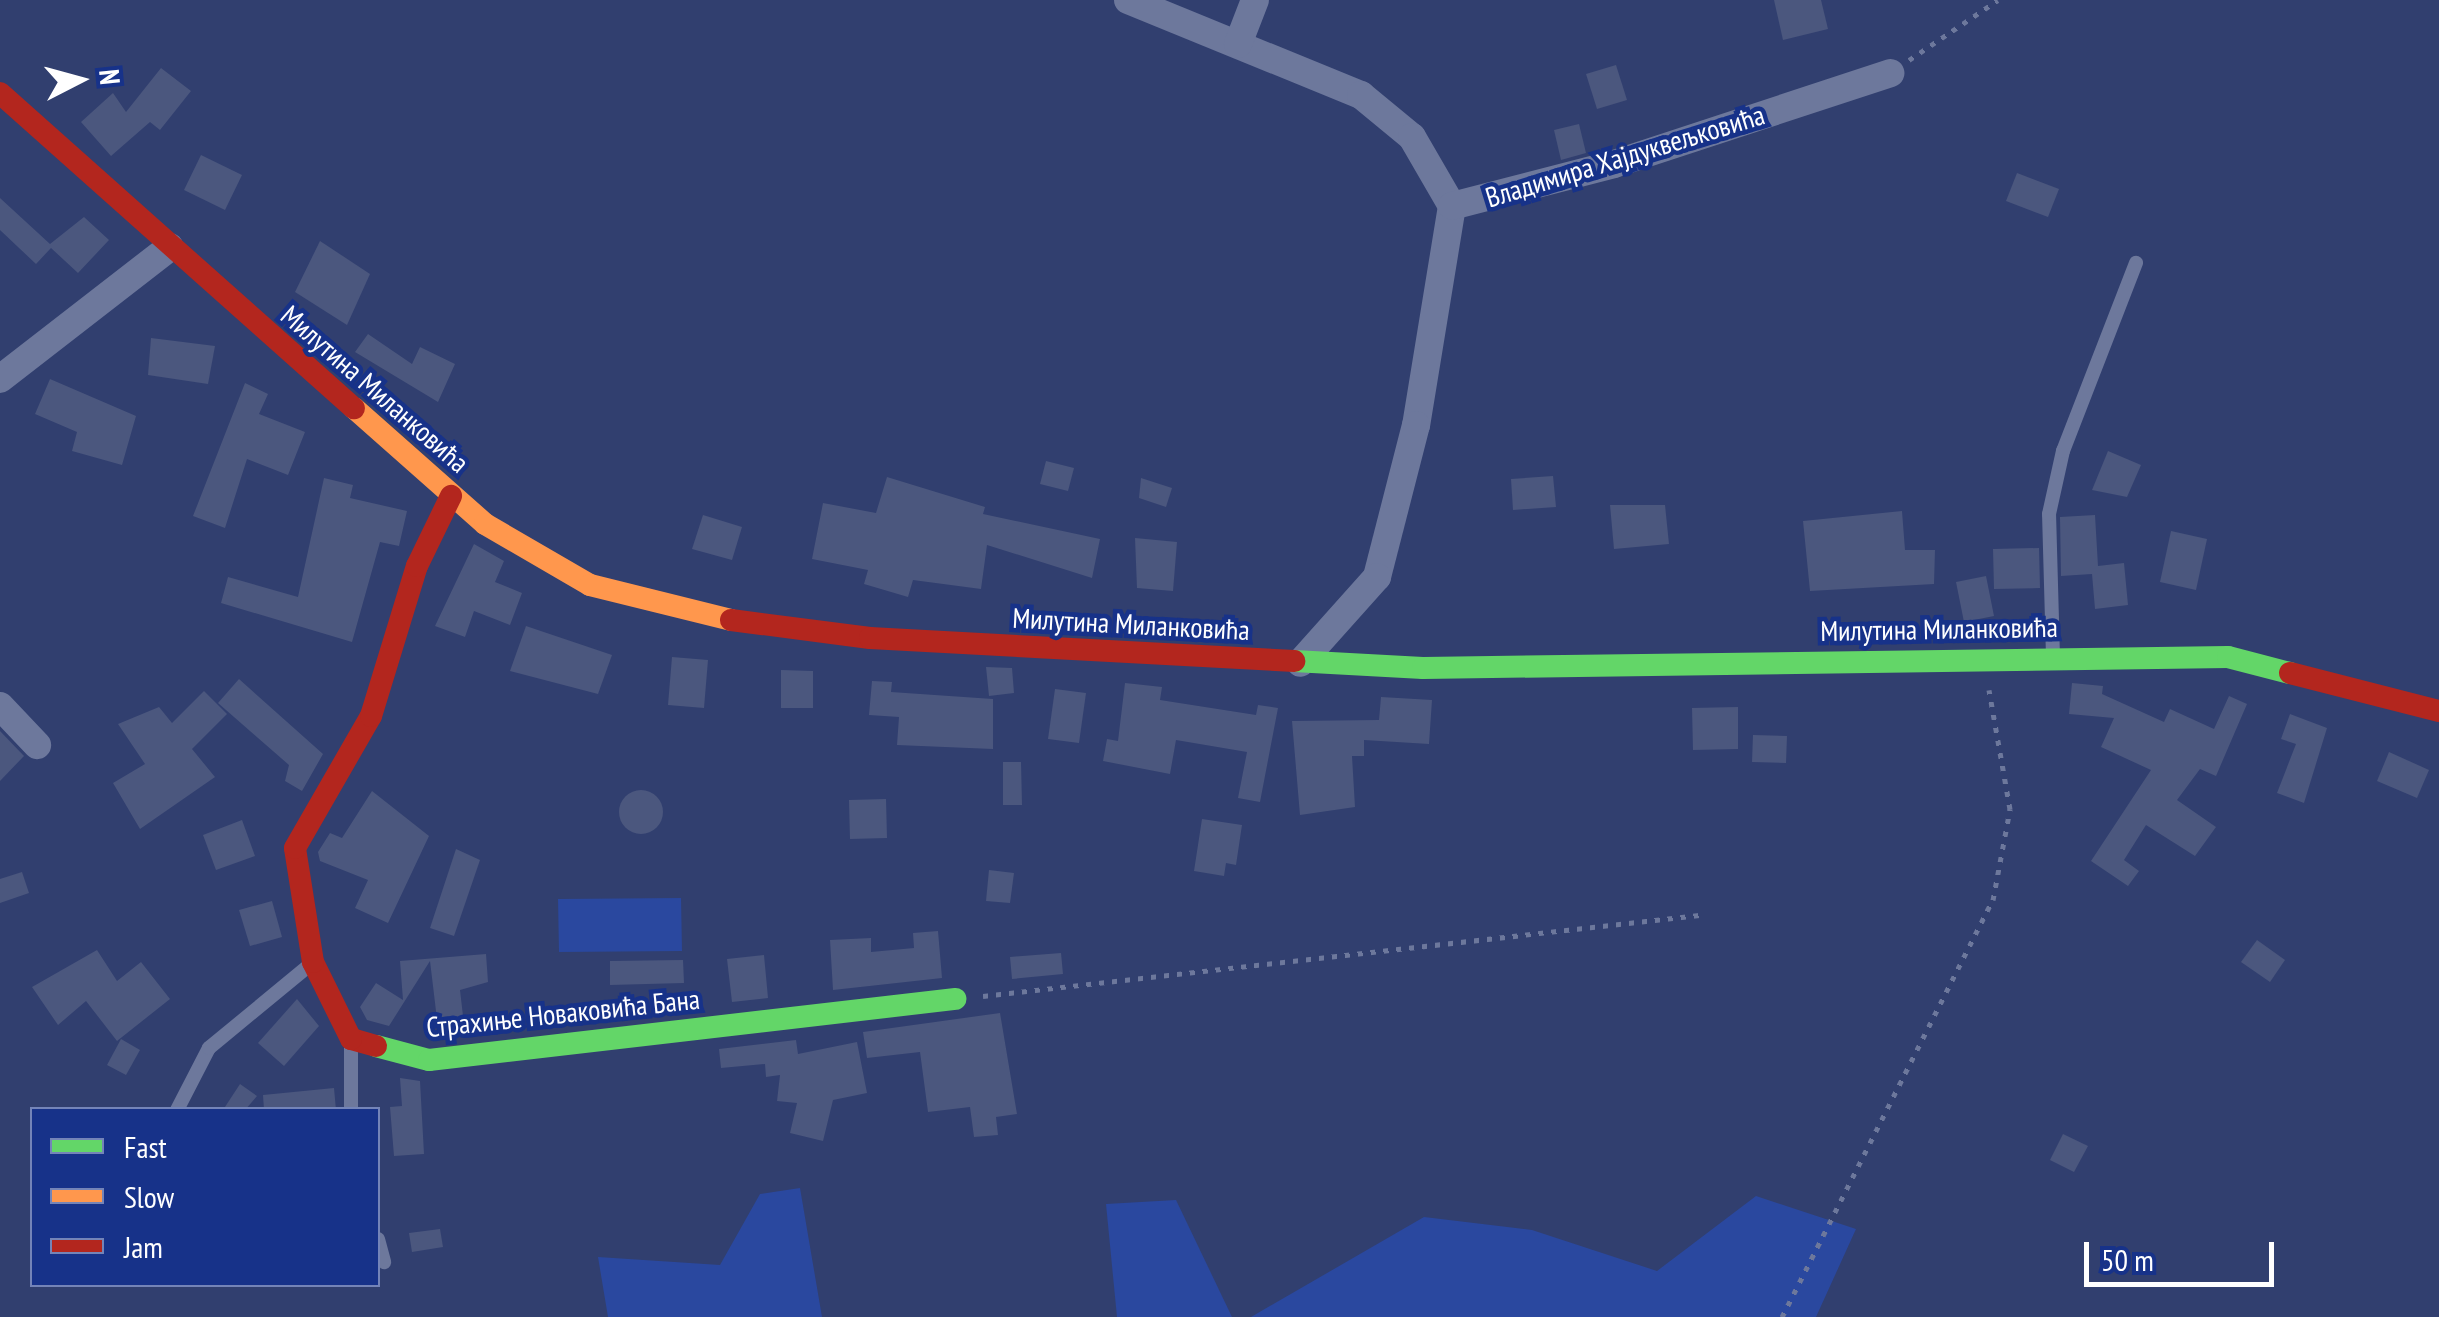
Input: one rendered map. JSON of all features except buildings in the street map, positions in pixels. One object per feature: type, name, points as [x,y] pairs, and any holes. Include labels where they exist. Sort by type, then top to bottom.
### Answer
[{"type":"main road","name":"Милутина Миланковића","points":[[0,93],[452,496],[568,574],[708,621],[1300,663],[2251,658],[2439,711]]},
{"type":"main road","points":[[351,1040],[313,962],[297,836],[366,728],[417,566],[452,496]]},
{"type":"main road","name":"Страхиње Новаковића Бана","points":[[351,1040],[430,1060],[955,999]]},
{"type":"street","name":"Владимира Хајдуквељковића","points":[[1128,0],[1238,44],[1379,108],[1425,154],[1452,206],[1614,164],[1890,73]]},
{"type":"street","points":[[1238,44],[1255,0]]},
{"type":"street","points":[[1300,663],[1376,578],[1416,425],[1452,206]]},
{"type":"street","points":[[0,379],[170,247]]},
{"type":"street","points":[[0,706],[36,744]]},
{"type":"lane","points":[[2053,657],[2049,514],[2063,451],[2136,263]]},
{"type":"lane","points":[[179,1107],[208,1048],[313,962]]},
{"type":"lane","points":[[351,1040],[351,1107]]},
{"type":"lane","points":[[380,1247],[384,1262]]},
{"type":"path","points":[[1890,73],[1998,0]]},
{"type":"path","points":[[1782,1317],[1978,936],[2002,869],[2009,785],[1982,659]]},
{"type":"path","points":[[955,999],[1698,916]]},
{"type":"shaded area","points":[[681,898],[682,951],[559,952],[558,899]]},
{"type":"shaded area","points":[[800,1188],[822,1317],[608,1317],[598,1257],[720,1265],[760,1194]]},
{"type":"shaded area","points":[[1756,1196],[1856,1229],[1816,1317],[1251,1317],[1424,1217],[1532,1230],[1657,1271]]},
{"type":"shaded area","points":[[1176,1200],[1232,1317],[1117,1317],[1106,1204]]},
{"type":"traffic: fast","points":[[1294,661],[1423,668],[2228,657],[2290,673]]},
{"type":"traffic: fast","points":[[376,1046],[429,1060],[955,999]]},
{"type":"traffic: slow","points":[[354,408],[485,524],[590,585],[731,620]]},
{"type":"traffic: jam","points":[[0,93],[354,408]]},
{"type":"traffic: jam","points":[[376,1046],[351,1039],[313,962],[295,848],[371,716],[417,566],[451,496]]},
{"type":"traffic: jam","points":[[731,620],[870,638],[1294,661]]},
{"type":"traffic: jam","points":[[2290,673],[2439,711]]}]
